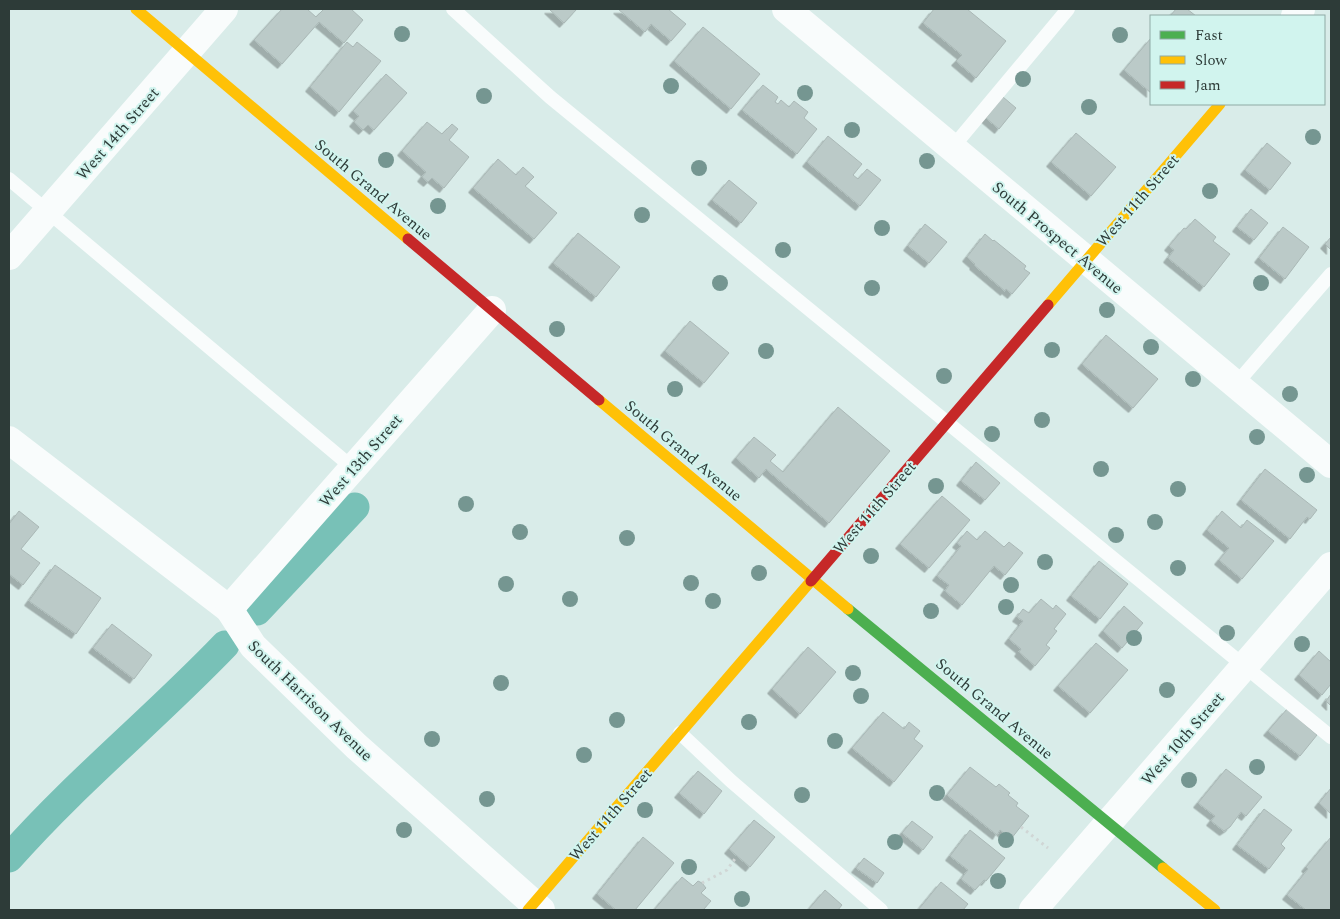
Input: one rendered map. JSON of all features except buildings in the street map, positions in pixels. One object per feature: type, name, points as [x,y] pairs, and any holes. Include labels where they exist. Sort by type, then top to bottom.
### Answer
[{"type":"street","name":"South Grand Avenue","points":[[136,9],[812,579],[1214,910]]},
{"type":"street","name":"West 14th Street","points":[[9,256],[224,9]]},
{"type":"street","name":"South Prospect Avenue","points":[[786,9],[1331,464]]},
{"type":"street","name":"West 11th Street","points":[[534,908],[680,733],[1219,105]]},
{"type":"street","name":"West 13th Street","points":[[229,609],[492,310]]},
{"type":"street","name":"South Harrison Avenue","points":[[9,440],[229,609],[253,646],[356,746],[534,908]]},
{"type":"street","name":"West 10th Street","points":[[1033,910],[1331,566]]},
{"type":"lane","points":[[453,9],[550,96],[1331,736]]},
{"type":"lane","points":[[952,148],[1068,9]]},
{"type":"lane","points":[[9,179],[353,468]]},
{"type":"lane","points":[[1236,384],[1331,274]]},
{"type":"lane","points":[[680,733],[731,781],[881,910]]},
{"type":"path","points":[[1021,827],[1048,848]]},
{"type":"path","points":[[702,883],[727,870],[737,856]]},
{"type":"waterway","points":[[257,611],[355,507]]},
{"type":"waterway","points":[[9,858],[88,776],[225,645]]},
{"type":"traffic: fast","points":[[848,609],[1163,868]]},
{"type":"traffic: slow","points":[[136,9],[408,239]]},
{"type":"traffic: slow","points":[[1048,305],[1219,105]]},
{"type":"traffic: slow","points":[[599,400],[848,609]]},
{"type":"traffic: slow","points":[[528,910],[811,581]]},
{"type":"traffic: slow","points":[[1163,868],[1215,910]]},
{"type":"traffic: jam","points":[[408,239],[599,400]]},
{"type":"traffic: jam","points":[[811,581],[1048,305]]}]
